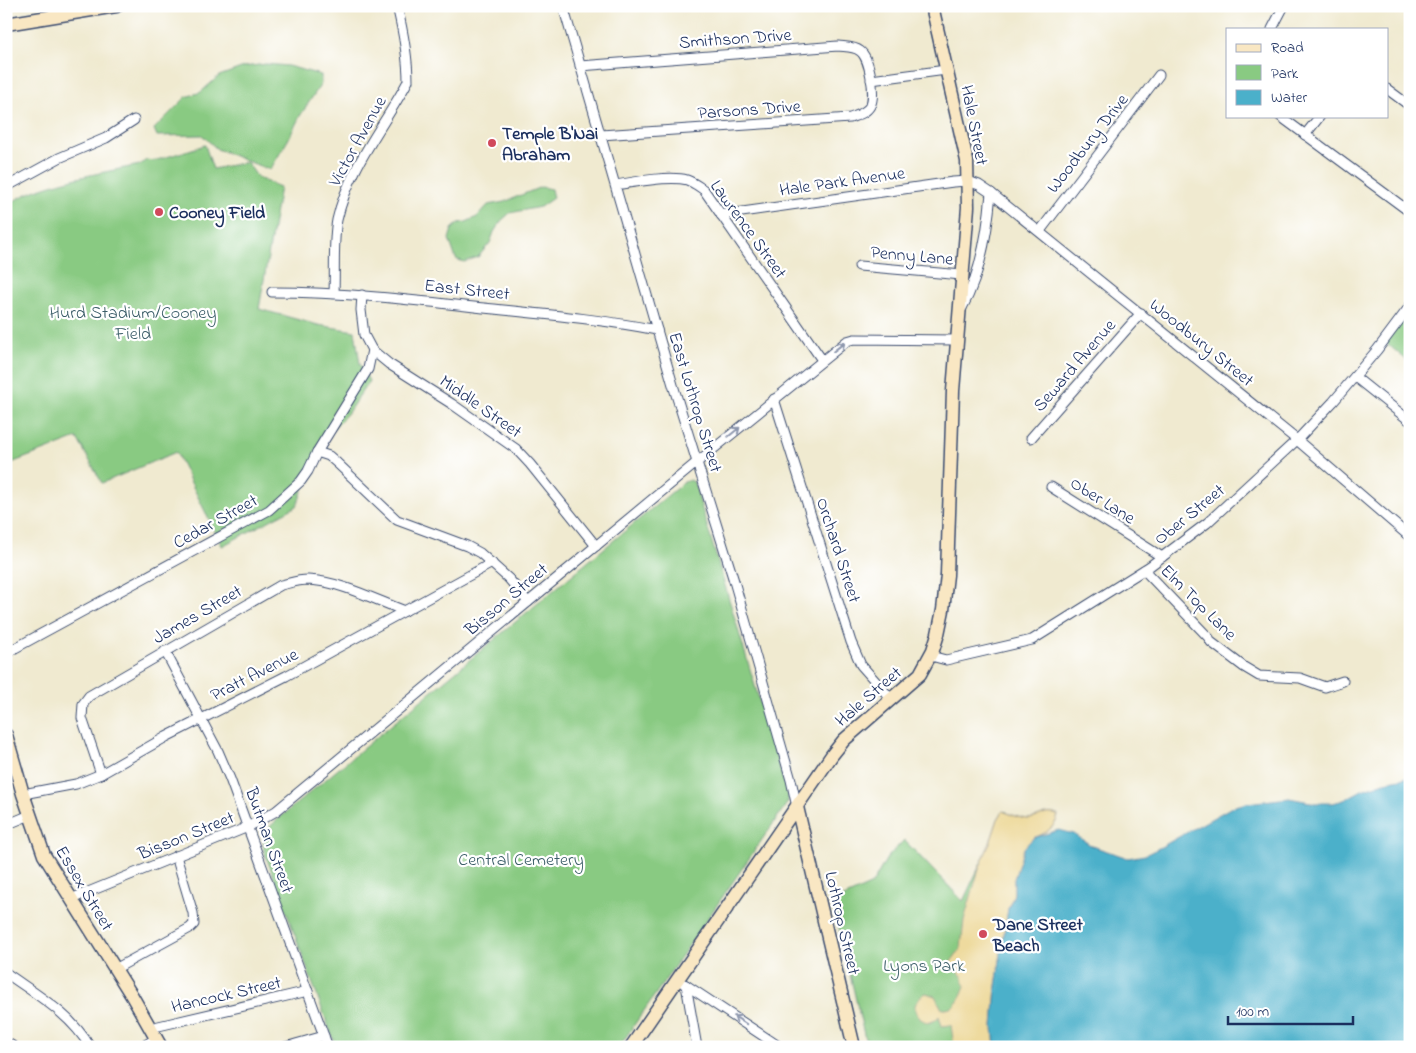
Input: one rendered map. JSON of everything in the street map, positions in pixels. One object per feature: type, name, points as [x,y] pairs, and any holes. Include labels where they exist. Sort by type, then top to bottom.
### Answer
[{"type":"main road","points":[[6,24],[116,6]]},
{"type":"main road","name":"Hale Street","points":[[630,1047],[682,981],[812,782],[844,740],[920,674],[931,656],[938,634],[947,575],[953,391],[968,207],[968,182],[967,161],[932,6]]},
{"type":"main road","name":"Essex Street","points":[[6,735],[23,794],[44,855],[156,1038]]},
{"type":"main road","name":"Lothrop Street","points":[[797,807],[854,1047]]},
{"type":"street","name":"Victor Avenue","points":[[334,293],[337,223],[343,197],[352,176],[408,81],[404,36],[397,6]]},
{"type":"street","name":"East Lothrop Street","points":[[563,6],[696,463],[734,581],[797,807]]},
{"type":"street","points":[[1273,28],[1284,6]]},
{"type":"street","name":"Smithson Drive","points":[[580,66],[838,46],[854,48],[866,57],[871,80]]},
{"type":"street","points":[[871,80],[946,70]]},
{"type":"street","name":"Woodbury Drive","points":[[1040,231],[1159,76]]},
{"type":"street","name":"Parsons Drive","points":[[601,135],[850,118],[864,113],[870,106],[873,98],[871,80]]},
{"type":"street","points":[[1388,90],[1410,106]]},
{"type":"street","points":[[1283,118],[1410,212]]},
{"type":"street","points":[[1305,135],[1318,118]]},
{"type":"street","points":[[6,187],[59,158],[106,138],[134,120]]},
{"type":"street","name":"Lawrence Street","points":[[616,184],[648,180],[685,179],[704,190],[822,360]]},
{"type":"street","name":"Hale Park Avenue","points":[[721,215],[947,182],[968,182]]},
{"type":"street","name":"Woodbury Street","points":[[968,182],[979,185],[991,192],[1040,231],[1297,440],[1410,537]]},
{"type":"street","name":"Hale Street","points":[[959,313],[971,292],[990,213],[991,192]]},
{"type":"street","name":"Penny Lane","points":[[859,266],[962,275]]},
{"type":"street","name":"East Street","points":[[272,292],[362,295],[610,321],[657,330]]},
{"type":"street","points":[[362,295],[361,310],[364,335],[372,350]]},
{"type":"street","name":"Ober Street","points":[[931,656],[946,660],[1032,640],[1162,557],[1207,523],[1297,440],[1355,377],[1410,306]]},
{"type":"street","name":"Seward Avenue","points":[[1032,438],[1141,313]]},
{"type":"street","name":"Bisson Street","points":[[71,899],[248,827],[276,811],[696,463],[847,341],[854,339],[956,340]]},
{"type":"street","name":"Cedar Street","points":[[6,653],[269,510],[301,481],[308,471],[317,452],[368,369],[372,350]]},
{"type":"street","name":"Middle Street","points":[[372,350],[389,364],[452,404],[516,449],[596,546]]},
{"type":"street","points":[[1355,377],[1410,421]]},
{"type":"street","name":"Orchard Street","points":[[774,399],[851,642],[861,664],[892,700]]},
{"type":"street","points":[[317,452],[329,456],[397,520],[467,546],[480,553],[509,579],[528,602]]},
{"type":"street","name":"Ober Lane","points":[[1052,487],[1162,557]]},
{"type":"street","name":"Pratt Avenue","points":[[23,794],[76,784],[101,774],[492,564]]},
{"type":"street","name":"Elm Top Lane","points":[[1144,570],[1212,642],[1244,667],[1260,676],[1300,678],[1325,687],[1343,682]]},
{"type":"street","name":"James Street","points":[[101,774],[82,718],[83,704],[89,696],[281,585],[296,581],[322,581],[405,611]]},
{"type":"street","name":"Butman Street","points":[[165,651],[218,750],[328,1047]]},
{"type":"street","points":[[6,825],[30,815]]},
{"type":"street","points":[[115,969],[194,924],[193,913],[176,856]]},
{"type":"street","points":[[6,973],[68,1018],[90,1047]]},
{"type":"street","points":[[682,981],[697,1047]]},
{"type":"street","points":[[682,981],[780,1047]]},
{"type":"street","name":"Hancock Street","points":[[141,1047],[156,1038],[308,992]]},
{"type":"street","points":[[285,1047],[324,1036]]},
{"type":"street","points":[[6,1042],[14,1047]]},
{"type":"green space","points":[[266,64],[288,66],[321,75],[321,84],[300,116],[270,170],[217,149],[202,135],[157,136],[154,129],[186,97],[201,92],[219,76],[244,67]]},
{"type":"green space","name":"Hurd Stadium/Cooney Field","points":[[205,145],[213,169],[247,162],[258,178],[280,187],[259,309],[318,325],[355,331],[360,364],[369,381],[347,414],[319,443],[297,506],[222,546],[176,452],[102,483],[77,438],[6,465],[6,207],[17,199],[50,185],[140,165],[146,160],[154,161]]},
{"type":"green space","points":[[541,187],[551,189],[553,198],[540,207],[510,213],[501,221],[490,243],[478,257],[464,262],[456,259],[449,239],[452,229],[459,223],[477,217],[488,205],[504,202]]},
{"type":"green space","points":[[1410,306],[1410,363],[1384,341]]},
{"type":"green space","name":"Central Cemetery","points":[[690,480],[694,482],[788,796],[788,802],[619,1047],[336,1047],[264,851],[264,836],[268,829],[684,482]]},
{"type":"green space","name":"Lyons Park","points":[[1006,811],[1020,840],[996,986],[993,1027],[995,1047],[867,1047],[833,902],[872,884],[887,858],[904,840],[963,901]]},
{"type":"sand","name":"Dane Street Beach","points":[[1003,811],[1027,819],[1045,814],[1058,815],[1052,827],[1033,838],[1014,879],[1014,894],[1008,909],[996,986],[993,1027],[995,1047],[954,1047],[951,1025],[942,1026],[939,1016],[936,1020],[928,1023],[916,1013],[915,1005],[917,1000],[926,993],[935,996],[942,1009],[947,1009],[955,1005],[961,995],[965,986],[962,976],[950,963],[961,948],[964,920],[979,869],[998,819]]},
{"type":"water","points":[[1410,777],[1410,1047],[995,1047],[993,1027],[996,986],[1008,909],[1014,894],[1014,879],[1024,848],[1033,838],[1059,830],[1074,834],[1092,846],[1128,858],[1145,855],[1232,807],[1247,803],[1289,798],[1315,803],[1333,803],[1385,782]]},
{"type":"place","name":"Temple B'Nai Abraham","points":[[492,143]]},
{"type":"place","name":"Cooney Field","points":[[159,212]]},
{"type":"place","name":"Dane Street Beach","points":[[983,934]]}]
